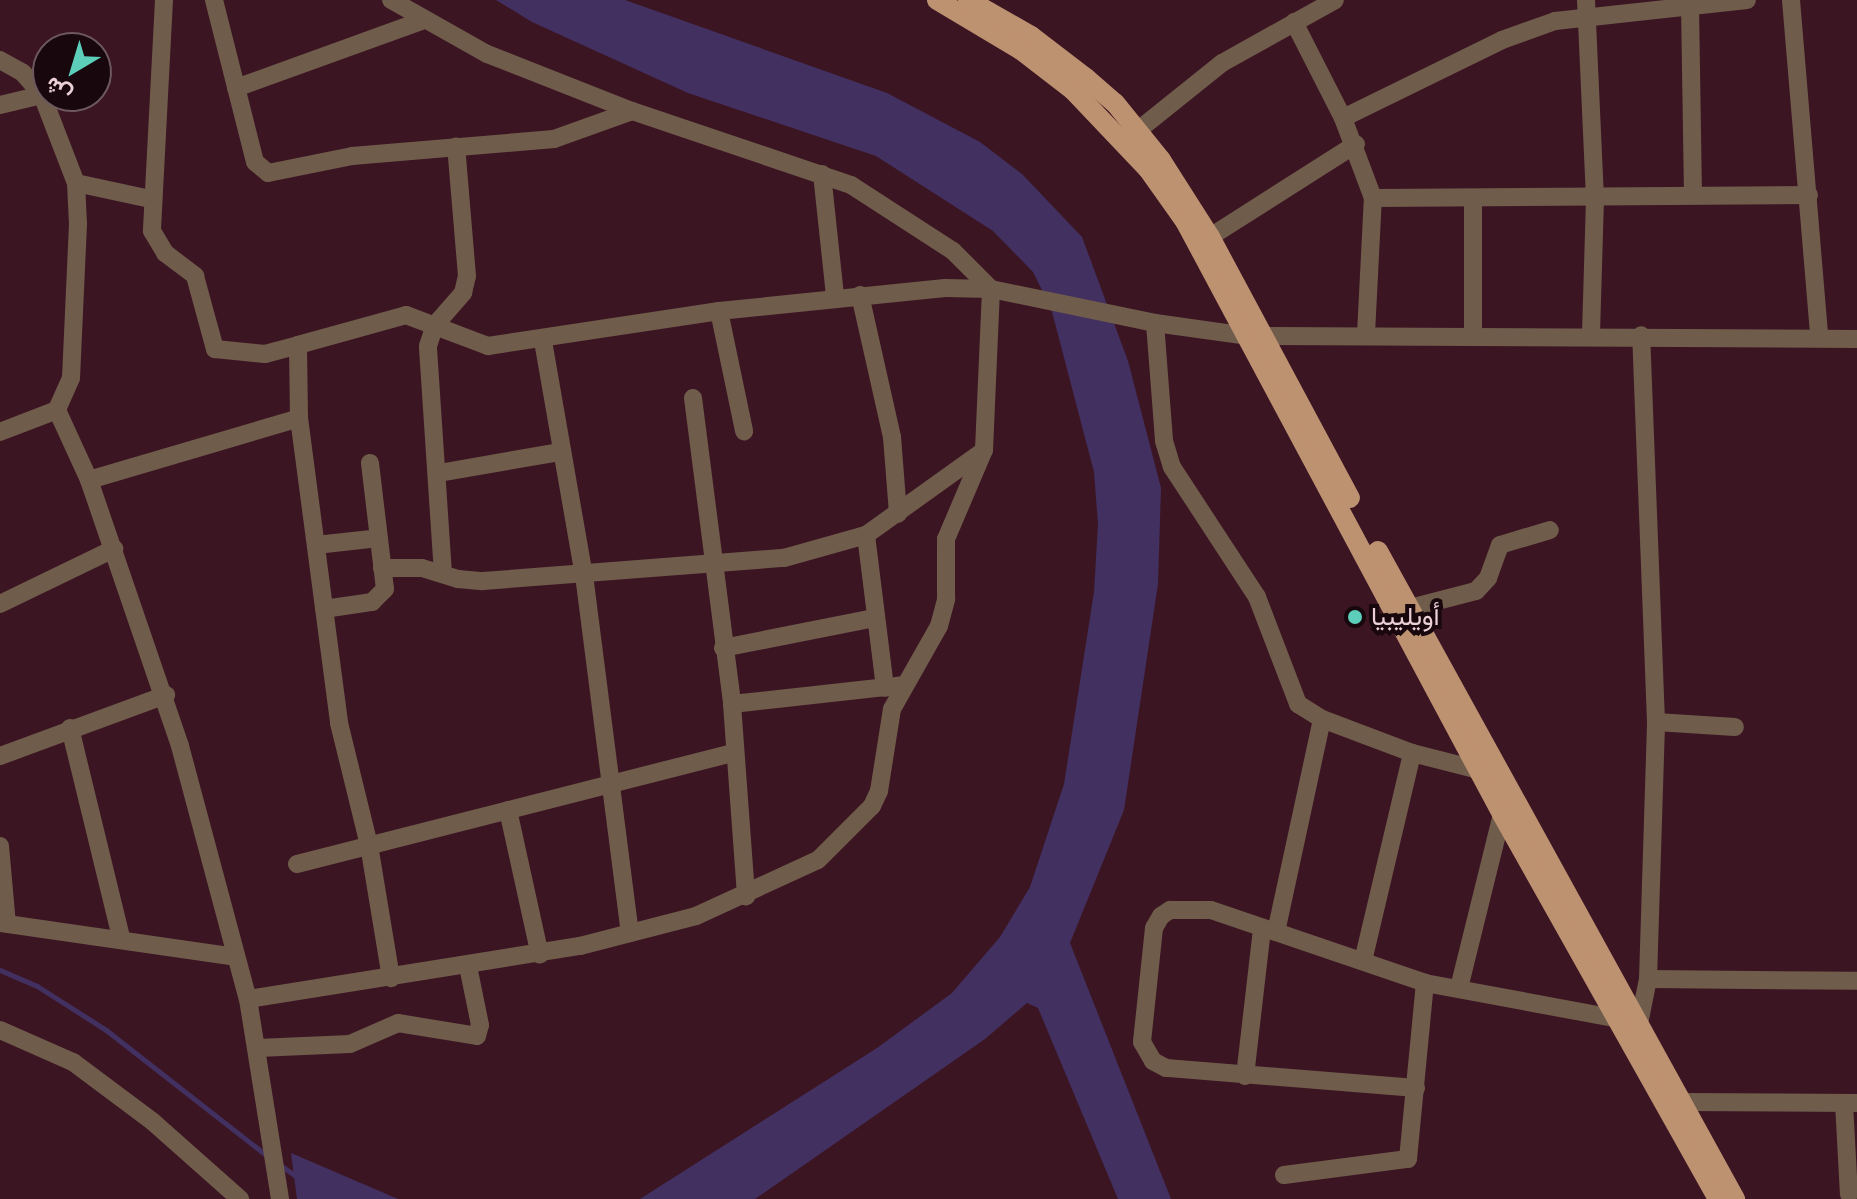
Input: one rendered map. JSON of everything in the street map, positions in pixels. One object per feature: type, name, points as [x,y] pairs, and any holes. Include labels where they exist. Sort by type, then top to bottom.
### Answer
[{"type":"main road","points":[[937,0],[1021,50],[1131,136],[1210,237],[1256,336],[1502,814],[1718,1199]]},
{"type":"main road","points":[[968,0],[1062,59],[1115,103],[1131,136],[1256,336],[1410,608],[1638,1029],[1735,1199]]},
{"type":"street","points":[[164,0],[150,199],[158,245],[195,276],[215,349],[265,354],[406,315],[435,325],[474,345],[543,341],[719,311],[835,296],[991,289],[1131,319],[1256,336],[1473,333],[1819,335],[1857,339]]},
{"type":"street","points":[[391,0],[421,21],[487,54],[632,111],[822,174],[877,198],[953,251],[991,289],[984,450],[946,539],[946,599],[939,626],[894,686],[732,704]]},
{"type":"street","points":[[1131,136],[1222,63],[1335,0]]},
{"type":"street","points":[[1343,118],[1502,40],[1586,7],[1690,5],[1747,0]]},
{"type":"street","points":[[1791,0],[1819,335]]},
{"type":"street","points":[[218,1],[255,162],[268,173],[352,156],[578,135],[632,111]]},
{"type":"street","points":[[1690,5],[1693,194]]},
{"type":"street","points":[[1586,7],[1595,199],[1591,335]]},
{"type":"street","points":[[236,88],[421,21]]},
{"type":"street","points":[[1294,22],[1356,144],[1373,198],[1366,334]]},
{"type":"street","points":[[0,60],[23,73],[32,83]]},
{"type":"street","points":[[0,105],[32,97]]},
{"type":"street","points":[[0,432],[57,410],[71,378],[76,183],[49,112]]},
{"type":"street","points":[[1210,237],[1356,144]]},
{"type":"street","points":[[443,574],[439,473],[428,354],[435,325],[463,293],[467,276],[456,146]]},
{"type":"street","points":[[822,174],[835,296]]},
{"type":"street","points":[[76,183],[150,199]]},
{"type":"street","points":[[1373,198],[1595,199],[1693,194],[1809,195]]},
{"type":"street","points":[[1473,198],[1473,333]]},
{"type":"street","points":[[860,295],[892,437],[898,514]]},
{"type":"street","points":[[719,311],[744,431]]},
{"type":"street","points":[[1155,323],[1164,441],[1172,467],[1257,597],[1289,690],[1298,704],[1322,719],[1412,753],[1479,770]]},
{"type":"street","points":[[1638,1029],[1648,979],[1656,722],[1641,335]]},
{"type":"street","points":[[543,341],[559,452],[584,575],[630,933]]},
{"type":"street","points":[[298,345],[299,418],[339,723],[369,845],[391,978]]},
{"type":"street","points":[[693,398],[732,704],[746,896]]},
{"type":"street","points":[[57,410],[89,480],[166,695],[248,999],[280,1199]]},
{"type":"street","points":[[89,480],[299,418]]},
{"type":"street","points":[[382,568],[422,568],[483,581],[784,558],[866,535],[984,450]]},
{"type":"street","points":[[439,473],[559,452]]},
{"type":"street","points":[[324,609],[382,596],[382,568],[370,463]]},
{"type":"street","points":[[1410,608],[1476,591],[1488,578],[1500,545],[1550,530]]},
{"type":"street","points":[[248,999],[540,955],[630,933],[746,896],[818,860],[872,806],[882,777],[894,686],[875,618],[866,535]]},
{"type":"street","points":[[316,545],[379,538]]},
{"type":"street","points":[[0,604],[114,549]]},
{"type":"street","points":[[723,648],[875,618]]},
{"type":"street","points":[[0,756],[166,695]]},
{"type":"street","points":[[1245,1076],[1269,930],[1322,719]]},
{"type":"street","points":[[1656,722],[1735,727]]},
{"type":"street","points":[[70,728],[121,937]]},
{"type":"street","points":[[297,864],[734,753]]},
{"type":"street","points":[[1363,961],[1412,753]]},
{"type":"street","points":[[508,810],[540,955]]},
{"type":"street","points":[[1459,988],[1502,814]]},
{"type":"street","points":[[0,846],[4,924],[121,937],[236,957]]},
{"type":"street","points":[[1416,1088],[1166,1068],[1147,1054],[1142,1042],[1154,928],[1170,910],[1190,909],[1269,930],[1425,983],[1614,1018]]},
{"type":"street","points":[[258,1048],[350,1044],[398,1023],[477,1036],[480,1025],[468,966]]},
{"type":"street","points":[[1648,979],[1857,981]]},
{"type":"street","points":[[1284,1175],[1408,1159],[1425,983]]},
{"type":"street","points":[[0,1030],[73,1062],[152,1121],[240,1199]]},
{"type":"street","points":[[1679,1102],[1851,1103],[1849,1194]]},
{"type":"shaded area","points":[[496,0],[625,0],[887,93],[980,142],[1022,174],[1082,237],[1128,361],[1161,488],[1158,584],[1124,810],[1070,943],[1171,1199],[1118,1199],[1038,1008],[1027,1003],[985,1039],[755,1199],[640,1199],[877,1048],[952,993],[1000,937],[1030,887],[1064,784],[1094,592],[1098,524],[1094,472],[1051,308],[1033,272],[993,231],[876,156],[688,93],[532,22]]},
{"type":"shaded area","points":[[291,1153],[398,1199],[297,1199]]},
{"type":"waterway","points":[[0,970],[37,986],[106,1030],[267,1156]]},
{"type":"waterway","points":[[279,1164],[297,1177]]},
{"type":"place","name":"أويليبيا","points":[[1355,617]]}]
